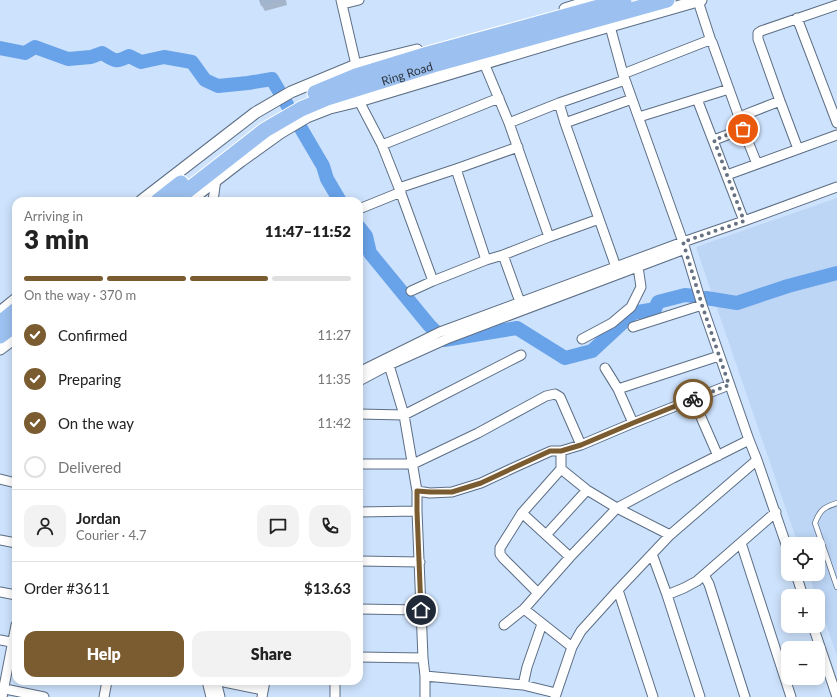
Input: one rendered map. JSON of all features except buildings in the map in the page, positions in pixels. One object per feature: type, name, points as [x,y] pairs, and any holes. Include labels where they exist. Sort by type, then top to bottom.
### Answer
[{"type":"highway","name":"Ring Road","points":[[164,197],[271,120],[299,105],[327,98],[433,65],[603,10],[624,0]]},
{"type":"highway","name":"Ring Road","points":[[603,10],[667,0]]},
{"type":"highway","name":"Ring Road","points":[[179,197],[265,130],[271,120]]},
{"type":"highway","points":[[0,323],[12,313]]},
{"type":"highway","points":[[0,336],[12,327]]},
{"type":"street","points":[[356,65],[342,2],[359,0]]},
{"type":"street","points":[[146,197],[232,130],[271,120],[299,105],[356,65],[407,53],[553,13],[603,10],[700,0],[711,41],[714,44],[743,129],[757,164]]},
{"type":"street","points":[[798,149],[758,39],[758,33],[837,5]]},
{"type":"street","points":[[299,105],[330,108],[359,101],[572,36],[603,10]]},
{"type":"street","points":[[603,10],[624,77],[684,246],[719,356],[784,537]]},
{"type":"street","points":[[797,18],[837,123]]},
{"type":"street","points":[[509,123],[559,104],[707,41],[711,41]]},
{"type":"street","points":[[484,63],[509,123],[549,236]]},
{"type":"street","points":[[639,118],[729,89]]},
{"type":"street","points":[[382,145],[499,98]]},
{"type":"street","points":[[565,123],[632,99]]},
{"type":"street","points":[[697,99],[744,221]]},
{"type":"street","points":[[359,101],[382,145],[433,281]]},
{"type":"street","points":[[739,117],[780,101]]},
{"type":"street","points":[[559,104],[616,267]]},
{"type":"street","points":[[193,197],[241,160],[271,120]]},
{"type":"street","points":[[714,140],[743,129]]},
{"type":"street","points":[[727,175],[837,135]]},
{"type":"street","points":[[363,207],[400,190],[518,147]]},
{"type":"street","points":[[456,169],[486,260]]},
{"type":"street","points":[[214,197],[216,179]]},
{"type":"street","points":[[363,380],[436,337],[449,338],[638,267],[744,221],[837,187]]},
{"type":"street","points":[[411,291],[549,236],[599,220]]},
{"type":"street","points":[[363,370],[436,337],[520,302],[616,267],[684,246]]},
{"type":"street","points":[[503,254],[520,302]]},
{"type":"street","points":[[582,339],[612,323],[631,307],[641,287],[638,267]]},
{"type":"street","points":[[0,312],[12,302]]},
{"type":"street","points":[[633,327],[702,305]]},
{"type":"street","points":[[0,349],[12,340]]},
{"type":"street","points":[[363,414],[404,414],[521,355]]},
{"type":"street","points":[[618,389],[719,356]]},
{"type":"street","points":[[389,365],[404,414],[417,491],[425,697]]},
{"type":"street","points":[[606,368],[618,389],[633,423]]},
{"type":"street","points":[[417,491],[452,492],[481,483],[550,451],[561,451],[581,445],[729,385]]},
{"type":"street","points":[[363,464],[413,464],[478,433],[546,396],[555,394],[560,397],[581,445]]},
{"type":"street","points":[[693,399],[718,456]]},
{"type":"street","points":[[504,625],[524,609],[537,592],[617,508],[749,440]]},
{"type":"street","points":[[537,592],[503,558],[500,554],[500,548],[522,513],[561,469],[561,451]]},
{"type":"street","points":[[425,676],[523,685],[555,695],[572,647],[581,631],[670,535],[757,460]]},
{"type":"street","points":[[561,469],[587,490],[617,508],[670,535]]},
{"type":"street","points":[[0,479],[12,482]]},
{"type":"street","points":[[546,535],[587,490]]},
{"type":"street","points":[[363,512],[417,511]]},
{"type":"street","points":[[667,595],[684,588],[704,575],[776,512]]},
{"type":"street","points":[[522,513],[570,557]]},
{"type":"street","points":[[0,540],[12,542]]},
{"type":"street","points":[[741,543],[791,697]]},
{"type":"street","points":[[652,554],[700,697]]},
{"type":"street","points":[[363,561],[420,562]]},
{"type":"street","points":[[704,575],[709,584],[745,697]]},
{"type":"street","points":[[618,590],[652,697]]},
{"type":"street","points":[[0,592],[12,594]]},
{"type":"street","points":[[363,609],[421,610]]},
{"type":"street","points":[[524,609],[572,647]]},
{"type":"street","points":[[523,685],[527,667],[542,624]]},
{"type":"street","points":[[815,633],[837,697]]},
{"type":"street","points":[[0,640],[12,643]]},
{"type":"street","points":[[12,651],[2,691],[44,697]]},
{"type":"street","points":[[363,657],[423,658]]},
{"type":"street","points":[[104,697],[106,685]]},
{"type":"street","points":[[208,685],[211,697]]},
{"type":"street","points":[[220,685],[220,697]]},
{"type":"street","points":[[230,685],[262,694]]},
{"type":"street","points":[[335,685],[335,697]]},
{"type":"lane","points":[[837,502],[820,512],[815,523],[837,587]]},
{"type":"shaded area","points":[[837,198],[837,656],[825,621],[825,589],[814,589],[811,581],[825,581],[825,537],[796,537],[696,247]]},
{"type":"waterway","points":[[0,48],[25,53],[35,47],[68,59],[91,57],[102,53],[115,60],[121,60],[129,56],[141,62],[164,57],[192,62],[205,80],[218,86],[272,79],[323,166],[327,179],[338,197]]},
{"type":"waterway","points":[[363,232],[366,236],[370,253],[429,325],[444,340],[517,328],[565,358],[592,351],[633,313],[655,309],[658,302],[685,295],[695,296]]},
{"type":"waterway","points":[[706,298],[737,303],[788,286],[837,273]]},
{"type":"way so far","points":[[693,399],[729,385],[702,305],[683,242],[744,221],[714,140],[743,129]]},
{"type":"route","points":[[421,610],[417,491],[452,492],[481,483],[550,451],[561,451],[581,445],[693,399]]}]
